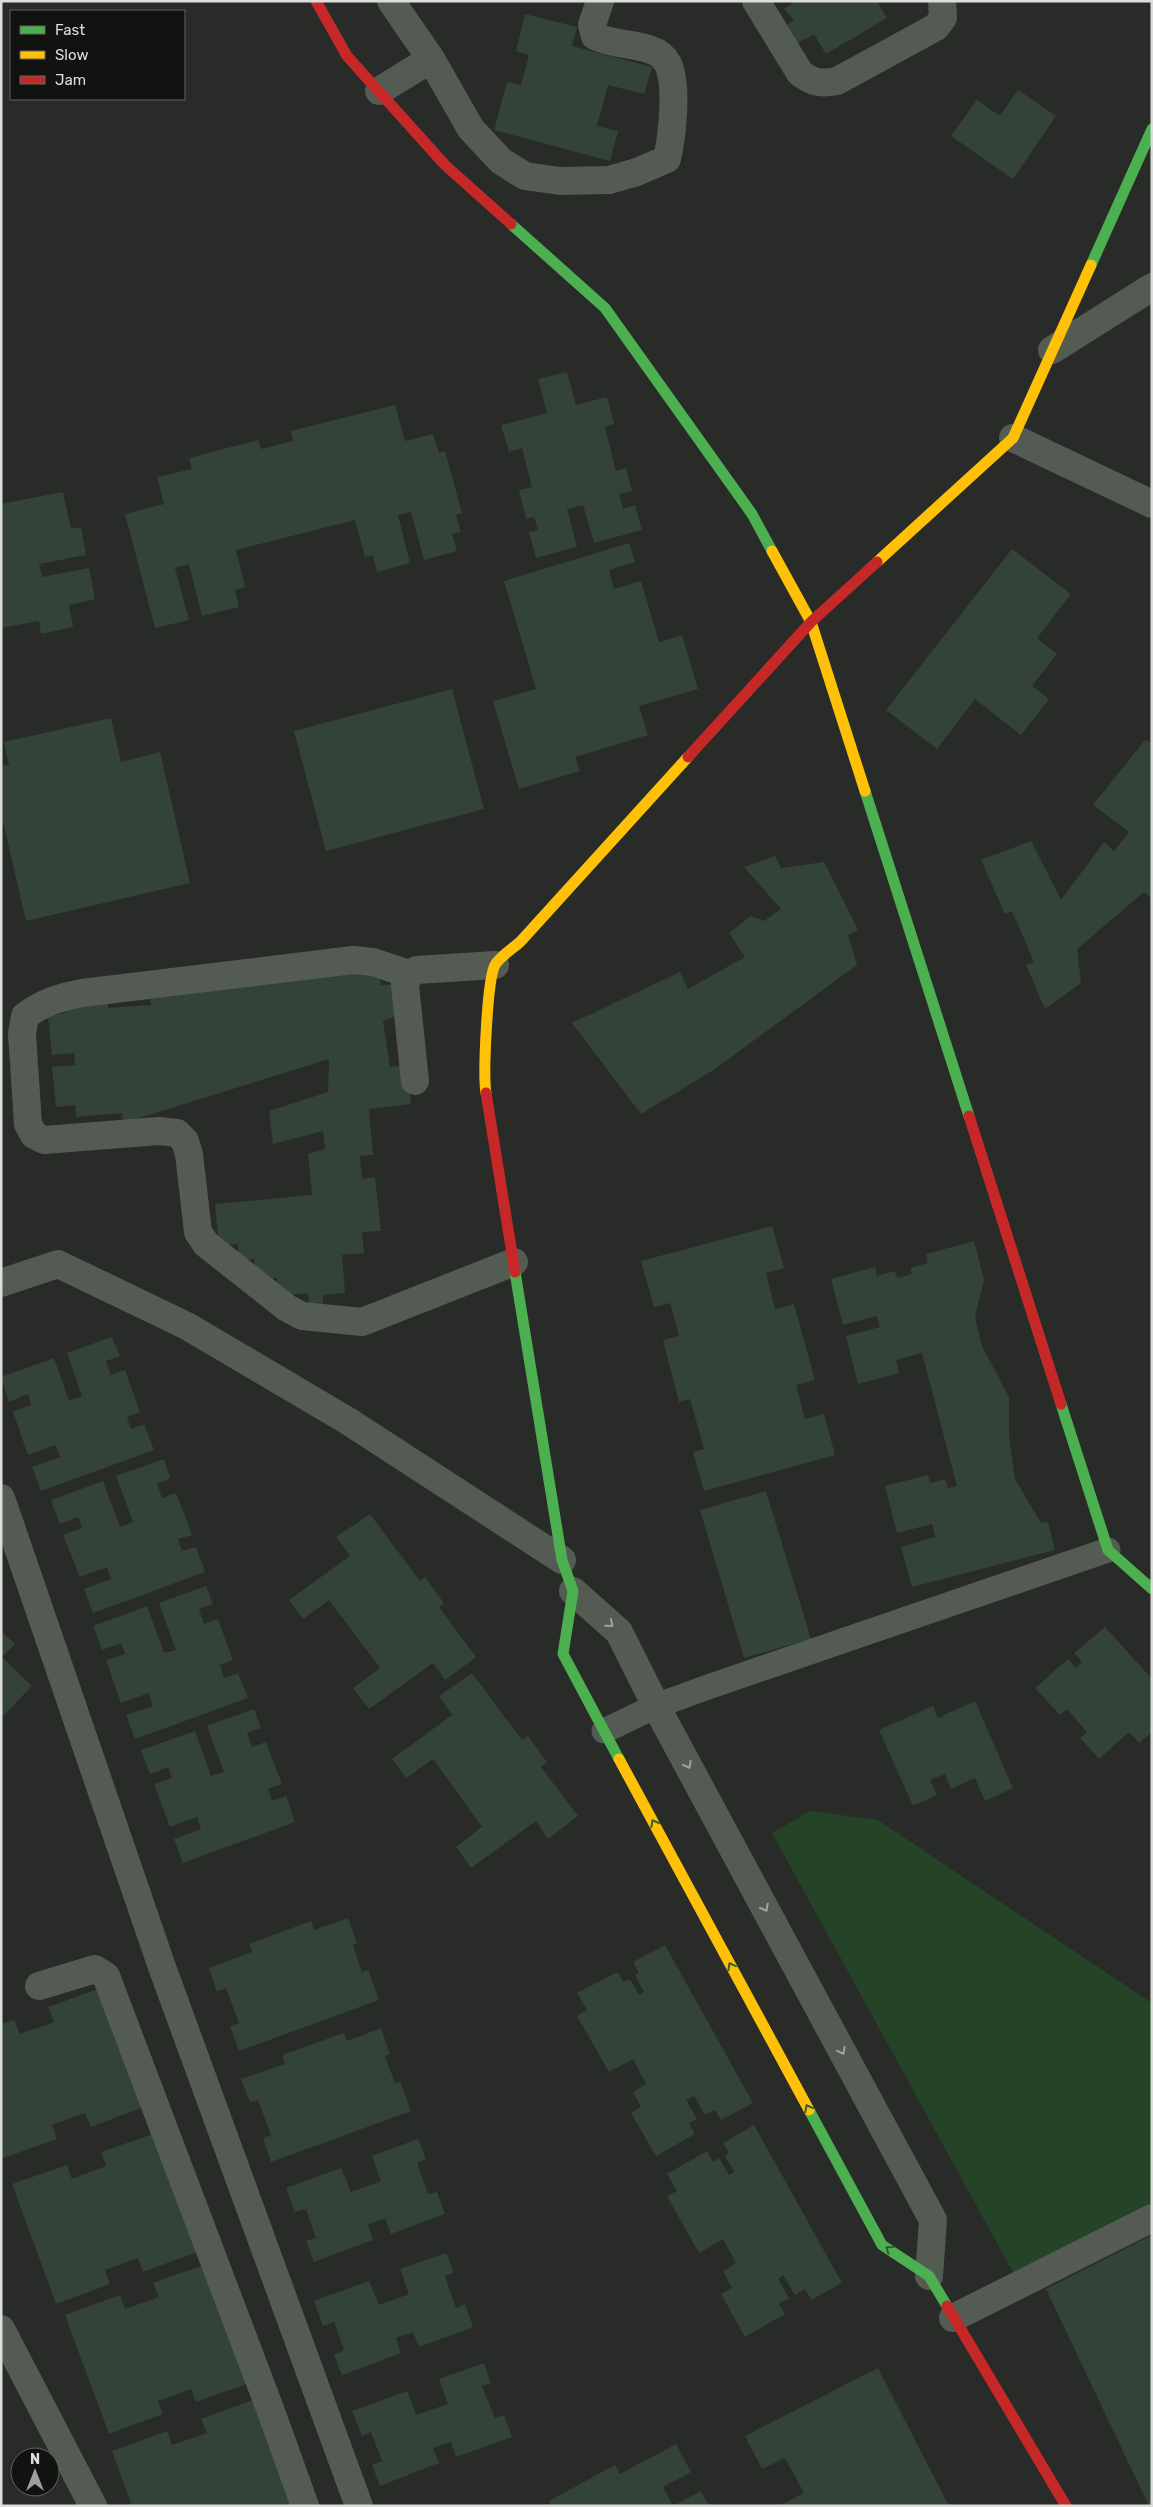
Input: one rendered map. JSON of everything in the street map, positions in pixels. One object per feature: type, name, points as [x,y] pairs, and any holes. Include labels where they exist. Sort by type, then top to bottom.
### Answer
[{"type":"street","points":[[316,1],[347,56],[446,165],[605,308],[752,514],[811,622],[1108,1550],[1152,1589]]},
{"type":"street","points":[[391,1],[431,59],[471,129],[502,161],[525,176],[560,181],[609,180],[637,172],[667,160],[671,144],[673,85],[668,65],[661,55],[650,50],[605,41],[595,36],[592,25],[600,1]]},
{"type":"street","points":[[756,1],[800,73],[811,81],[823,84],[837,81],[936,27],[943,18],[942,1]]},
{"type":"street","points":[[379,91],[431,59]]},
{"type":"street","points":[[1066,2506],[929,2276],[882,2245],[563,1654],[573,1591],[562,1560],[484,1080],[489,1000],[495,965],[521,941],[811,622],[1014,438],[1152,128]]},
{"type":"street","points":[[1052,350],[1152,287]]},
{"type":"street","points":[[1014,438],[1152,504]]},
{"type":"street","points":[[409,974],[373,962],[353,960],[82,993],[54,999],[37,1006],[25,1016],[22,1034],[28,1124],[34,1135],[44,1140],[160,1131],[176,1133],[185,1141],[190,1154],[198,1232],[206,1244],[287,1308],[302,1316],[362,1322],[514,1262]]},
{"type":"street","points":[[415,1081],[405,985],[409,974],[417,970],[495,965]]},
{"type":"street","points":[[1,1283],[58,1264],[178,1322],[348,1421],[562,1560]]},
{"type":"street","points":[[1,1498],[162,1967],[359,2506]]},
{"type":"street","points":[[573,1591],[619,1632],[656,1706],[933,2220],[929,2276]]},
{"type":"street","points":[[39,1986],[95,1969],[106,1976],[305,2506]]},
{"type":"street","points":[[953,2318],[1152,2218]]},
{"type":"street","points":[[1,2330],[94,2506]]},
{"type":"lane","points":[[604,1731],[656,1706],[1108,1550]]},
{"type":"green space","points":[[810,1811],[878,1820],[1152,2003],[1152,2203],[1015,2276],[772,1833]]},
{"type":"building","points":[[796,1],[877,1],[887,18],[826,54],[814,34],[791,47],[781,30],[794,20],[784,9]]},
{"type":"building","points":[[525,14],[577,27],[572,46],[652,67],[644,94],[608,85],[597,126],[618,131],[610,161],[494,130],[507,82],[521,85],[529,55],[516,51]]},
{"type":"building","points":[[1018,90],[1056,116],[1013,179],[951,136],[977,100],[1000,116]]},
{"type":"building","points":[[567,372],[576,405],[607,397],[614,424],[605,427],[616,471],[626,468],[632,491],[619,494],[623,509],[635,505],[642,530],[594,543],[583,505],[567,509],[577,547],[536,558],[529,532],[538,530],[534,517],[526,519],[519,490],[532,487],[522,448],[509,452],[501,425],[547,413],[538,379]]},
{"type":"building","points":[[395,405],[405,441],[433,434],[439,453],[445,451],[462,513],[456,515],[461,532],[452,534],[457,551],[424,560],[411,512],[398,515],[410,563],[377,572],[373,555],[365,557],[355,520],[236,550],[245,587],[235,590],[239,607],[202,616],[189,564],[175,568],[189,620],[155,628],[125,514],[164,504],[157,477],[192,469],[189,458],[258,440],[261,449],[293,441],[291,431]]},
{"type":"building","points":[[63,492],[71,529],[81,527],[86,555],[39,564],[42,577],[89,568],[95,599],[69,605],[73,627],[41,634],[39,621],[1,628],[1,504]]},
{"type":"building","points":[[629,543],[635,562],[609,570],[614,589],[641,581],[659,642],[682,635],[698,689],[639,706],[648,735],[575,757],[580,771],[519,789],[493,701],[536,689],[504,581]]},
{"type":"building","points":[[1012,549],[1071,594],[1037,638],[1057,654],[1032,686],[1049,699],[1021,735],[975,699],[937,749],[886,710]]},
{"type":"building","points":[[452,689],[484,809],[326,851],[294,731]]},
{"type":"building","points":[[111,718],[121,762],[160,752],[190,883],[26,921],[1,813],[1,766],[9,765],[4,742]]},
{"type":"building","points":[[1145,740],[1152,743],[1152,898],[1144,892],[1077,949],[1081,983],[1045,1009],[1026,965],[1034,962],[1012,911],[1005,914],[981,860],[1031,841],[1061,900],[1104,842],[1114,851],[1129,832],[1093,805]]},
{"type":"building","points":[[775,856],[781,868],[824,862],[858,930],[848,935],[857,965],[712,1071],[641,1114],[572,1023],[680,972],[688,989],[745,957],[729,933],[751,916],[764,921],[781,909],[744,867]]},
{"type":"building","points":[[379,971],[381,985],[397,984],[400,1015],[383,1021],[390,1067],[407,1065],[411,1104],[369,1109],[373,1155],[360,1156],[362,1179],[375,1177],[381,1231],[362,1232],[364,1253],[342,1255],[345,1293],[323,1295],[323,1303],[309,1305],[308,1293],[279,1296],[277,1278],[256,1280],[254,1259],[239,1261],[238,1244],[219,1246],[215,1204],[312,1195],[308,1154],[325,1149],[323,1131],[273,1144],[269,1111],[328,1092],[329,1059],[123,1123],[122,1113],[76,1117],[75,1105],[56,1107],[52,1067],[75,1065],[74,1053],[52,1055],[48,1015],[65,1013],[64,1005],[108,1000],[108,1008],[151,1005],[149,989]]},
{"type":"building","points":[[772,1226],[784,1268],[766,1273],[775,1309],[794,1304],[815,1380],[796,1385],[805,1419],[824,1414],[835,1455],[704,1491],[693,1452],[704,1449],[690,1399],[679,1402],[663,1340],[679,1336],[670,1303],[654,1307],[641,1261]]},
{"type":"building","points":[[974,1241],[984,1280],[975,1317],[982,1346],[1009,1397],[1009,1435],[1015,1479],[1041,1523],[1048,1522],[1055,1550],[912,1587],[901,1547],[935,1537],[932,1524],[897,1533],[885,1486],[928,1475],[930,1483],[945,1479],[948,1488],[957,1486],[922,1353],[896,1360],[899,1373],[858,1384],[846,1336],[880,1327],[877,1316],[843,1325],[831,1279],[875,1267],[877,1276],[895,1271],[897,1278],[912,1274],[910,1268],[928,1263],[926,1254]]},
{"type":"building","points":[[112,1337],[120,1356],[106,1361],[111,1375],[125,1370],[140,1412],[127,1417],[131,1429],[144,1424],[154,1450],[41,1491],[32,1467],[60,1457],[56,1445],[28,1455],[13,1412],[31,1405],[28,1394],[9,1402],[1,1377],[54,1358],[69,1401],[82,1396],[67,1353]]},
{"type":"building","points":[[164,1459],[170,1478],[157,1484],[162,1498],[176,1493],[192,1535],[178,1539],[182,1551],[196,1547],[205,1572],[93,1613],[84,1589],[111,1579],[107,1567],[80,1577],[63,1535],[82,1528],[78,1517],[60,1524],[51,1500],[103,1481],[120,1527],[133,1522],[116,1476]]},
{"type":"building","points":[[766,1491],[811,1639],[744,1658],[700,1510]]},
{"type":"building","points":[[370,1514],[420,1581],[425,1577],[444,1603],[439,1607],[476,1657],[445,1680],[433,1663],[369,1709],[353,1688],[380,1668],[329,1600],[303,1619],[289,1600],[350,1556],[336,1537]]},
{"type":"building","points":[[206,1586],[213,1604],[199,1609],[204,1624],[218,1619],[233,1660],[220,1665],[224,1678],[238,1673],[248,1698],[135,1739],[126,1715],[153,1706],[149,1693],[121,1703],[106,1660],[125,1654],[121,1643],[102,1650],[93,1626],[147,1606],[164,1653],[176,1650],[159,1603]]},
{"type":"building","points":[[1105,1627],[1152,1679],[1152,1732],[1139,1743],[1129,1732],[1099,1759],[1080,1738],[1087,1732],[1067,1709],[1060,1715],[1035,1688],[1068,1659],[1076,1668],[1082,1662],[1074,1653]]},
{"type":"building","points":[[1,1631],[15,1644],[2,1657],[32,1686],[1,1718]]},
{"type":"building","points":[[472,1673],[522,1740],[528,1736],[547,1762],[541,1767],[578,1816],[548,1839],[536,1821],[471,1868],[456,1847],[482,1827],[433,1759],[406,1778],[392,1759],[452,1715],[439,1696]]},
{"type":"building","points":[[975,1701],[1013,1788],[985,1801],[975,1778],[951,1789],[945,1774],[930,1780],[937,1795],[913,1806],[879,1730],[933,1706],[938,1718]]},
{"type":"building","points":[[254,1709],[261,1728],[247,1733],[252,1747],[266,1742],[282,1784],[268,1789],[272,1801],[286,1796],[295,1822],[183,1863],[174,1839],[201,1829],[197,1817],[170,1827],[154,1784],[172,1778],[168,1767],[150,1774],[141,1750],[195,1731],[211,1776],[224,1772],[207,1726]]},
{"type":"building","points":[[348,1918],[357,1943],[353,1945],[362,1972],[368,1970],[379,2000],[239,2051],[230,2026],[239,2023],[226,1988],[217,1992],[209,1968],[252,1952],[249,1944],[311,1921],[314,1930]]},
{"type":"building","points":[[665,1945],[753,2103],[721,2120],[715,2110],[705,2115],[694,2096],[686,2100],[697,2119],[689,2123],[695,2134],[656,2156],[631,2113],[641,2107],[633,2092],[646,2084],[633,2059],[609,2072],[577,2016],[587,2010],[577,1993],[618,1972],[623,1982],[630,1979],[639,1995],[644,1992],[635,1975],[639,1973],[633,1962]]},
{"type":"building","points":[[103,1987],[146,2106],[91,2127],[85,2113],[52,2125],[57,2139],[3,2158],[1,2153],[1,2024],[14,2020],[20,2034],[54,2022],[48,2007]]},
{"type":"building","points":[[381,2028],[390,2054],[385,2056],[395,2083],[400,2082],[411,2111],[271,2162],[263,2138],[271,2135],[258,2100],[250,2102],[241,2079],[285,2064],[282,2055],[344,2033],[347,2041]]},
{"type":"building","points":[[754,2125],[842,2283],[811,2300],[805,2289],[795,2295],[783,2275],[778,2279],[789,2298],[779,2304],[785,2314],[745,2337],[721,2294],[732,2288],[723,2271],[736,2263],[723,2239],[699,2253],[667,2196],[677,2191],[667,2174],[707,2151],[713,2162],[719,2158],[729,2175],[734,2172],[725,2156],[729,2153],[723,2143]]},
{"type":"building","points":[[156,2133],[200,2251],[143,2272],[138,2258],[105,2270],[110,2284],[56,2304],[12,2184],[67,2165],[72,2179],[106,2166],[101,2152]]},
{"type":"building","points":[[418,2139],[426,2159],[417,2163],[428,2194],[437,2192],[445,2214],[391,2234],[385,2218],[368,2225],[373,2240],[314,2262],[306,2241],[316,2238],[306,2209],[295,2212],[286,2188],[341,2168],[351,2192],[381,2181],[372,2156]]},
{"type":"building","points":[[1152,2235],[1152,2506],[1149,2506],[1046,2289]]},
{"type":"building","points":[[446,2253],[454,2273],[445,2276],[456,2308],[465,2304],[473,2327],[419,2347],[413,2332],[396,2338],[401,2353],[342,2375],[334,2355],[344,2350],[334,2322],[323,2326],[314,2301],[369,2281],[379,2305],[409,2294],[400,2269]]},
{"type":"building","points":[[209,2263],[252,2382],[196,2402],[191,2389],[158,2401],[163,2414],[109,2434],[65,2315],[120,2295],[125,2309],[159,2297],[153,2283]]},
{"type":"building","points":[[484,2363],[491,2383],[482,2386],[495,2418],[504,2415],[512,2437],[456,2457],[451,2442],[433,2448],[439,2463],[380,2486],[372,2465],[382,2461],[371,2432],[362,2436],[352,2411],[407,2391],[416,2415],[448,2404],[439,2379]]},
{"type":"building","points":[[878,2368],[949,2506],[779,2506],[804,2493],[785,2458],[762,2469],[745,2436]]},
{"type":"building","points":[[256,2399],[296,2506],[132,2506],[112,2451],[167,2431],[172,2445],[207,2433],[201,2419]]},
{"type":"building","points":[[676,2444],[691,2472],[663,2487],[673,2506],[551,2506],[549,2501],[615,2465],[620,2474]]},
{"type":"building","points":[[701,2491],[709,2506],[673,2506]]},
{"type":"traffic: fast","points":[[1091,265],[1152,129]]},
{"type":"traffic: fast","points":[[511,224],[605,308],[752,514],[772,551]]},
{"type":"traffic: fast","points":[[865,791],[969,1116]]},
{"type":"traffic: fast","points":[[515,1272],[562,1560],[573,1591],[563,1654],[619,1759]]},
{"type":"traffic: fast","points":[[1061,1404],[1108,1550],[1152,1589]]},
{"type":"traffic: fast","points":[[809,2110],[882,2245],[929,2276],[947,2306]]},
{"type":"traffic: slow","points":[[877,562],[1013,438],[1091,265]]},
{"type":"traffic: slow","points":[[772,551],[811,622],[865,791]]},
{"type":"traffic: slow","points":[[486,1093],[486,1028],[492,974],[495,965],[521,941],[688,757]]},
{"type":"traffic: slow","points":[[619,1759],[809,2110]]},
{"type":"traffic: jam","points":[[316,1],[347,56],[445,165],[511,224]]},
{"type":"traffic: jam","points":[[688,757],[811,622],[877,562]]},
{"type":"traffic: jam","points":[[486,1093],[515,1272]]},
{"type":"traffic: jam","points":[[969,1116],[1061,1404]]},
{"type":"traffic: jam","points":[[947,2306],[1066,2506]]}]
